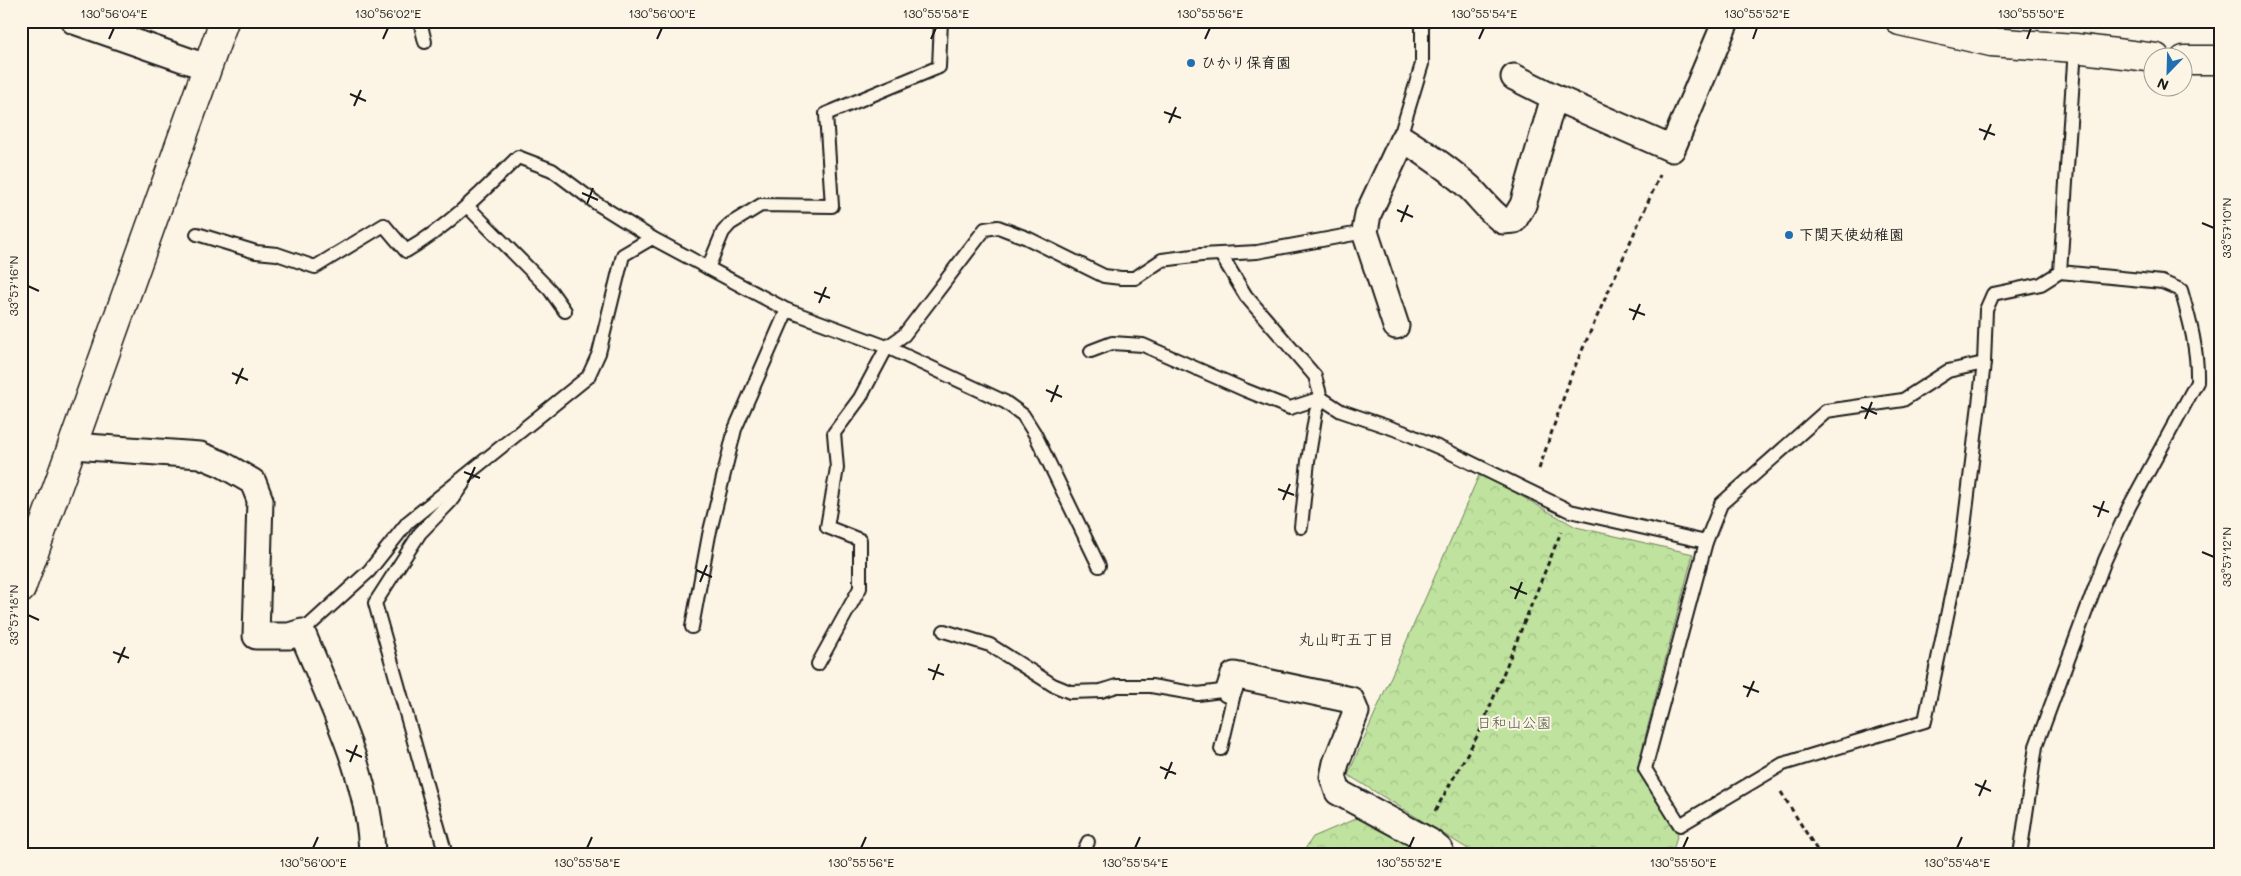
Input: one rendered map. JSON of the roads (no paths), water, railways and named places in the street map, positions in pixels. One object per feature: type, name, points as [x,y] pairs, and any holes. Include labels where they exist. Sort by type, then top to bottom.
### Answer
[{"type":"street","points":[[74,21],[206,67]]},
{"type":"street","points":[[21,589],[224,21]]},
{"type":"street","points":[[1514,77],[1554,97],[1672,149],[1726,21]]},
{"type":"street","points":[[1909,22],[1991,42],[2075,48],[2144,57]]},
{"type":"street","points":[[2194,60],[2220,60]]},
{"type":"street","points":[[1396,326],[1365,232],[1368,214],[1403,139],[1439,161],[1471,189],[1492,214],[1503,221],[1514,220],[1523,205],[1554,97]]},
{"type":"street","points":[[73,446],[200,455],[222,464],[253,482],[260,500],[256,636],[289,636],[302,632],[357,767],[372,828],[372,855]]},
{"type":"street","points":[[1229,690],[1234,675],[1351,700],[1356,712],[1332,777],[1338,792],[1429,842],[1440,850],[1441,855]]},
{"type":"lane","points":[[420,21],[426,42]]},
{"type":"lane","points":[[708,268],[723,232],[730,224],[762,205],[832,206],[826,114],[939,67],[941,21]]},
{"type":"lane","points":[[1403,139],[1402,130],[1422,64],[1422,21]]},
{"type":"lane","points":[[2060,272],[2075,48]]},
{"type":"lane","points":[[197,234],[256,252],[277,254],[315,267],[384,225],[406,251],[432,236],[467,206],[518,157],[552,170],[596,203],[652,238],[787,310],[887,347],[1005,402],[1022,415],[1035,434],[1099,566]]},
{"type":"lane","points":[[467,206],[550,290],[565,311]]},
{"type":"lane","points":[[818,664],[860,588],[860,540],[827,527],[837,468],[834,433],[860,398],[887,347],[904,335],[986,229],[998,227],[1027,238],[1104,276],[1121,278],[1135,278],[1162,260],[1201,255],[1257,252],[1365,232]]},
{"type":"lane","points":[[302,632],[368,571],[408,522],[588,377],[599,353],[623,255],[652,238]]},
{"type":"lane","points":[[1220,255],[1246,296],[1315,376],[1321,398],[1316,412],[1308,461],[1301,526]]},
{"type":"lane","points":[[1984,363],[1948,371],[1902,400],[1826,410],[1722,504],[1706,542],[1645,769],[1680,825],[1783,764],[1925,721],[1962,544],[1984,363],[1986,310],[1993,294],[2040,284],[2060,272],[2162,282],[2182,290],[2193,330],[2198,366],[2197,382],[2129,507],[2102,569],[2036,746],[2020,855]]},
{"type":"lane","points":[[692,627],[709,534],[735,428],[787,310]]},
{"type":"lane","points":[[1092,351],[1112,343],[1143,345],[1290,408],[1321,398],[1341,410],[1403,432],[1447,451],[1570,511],[1706,542]]},
{"type":"lane","points":[[446,855],[375,603],[420,533],[450,502],[471,473]]},
{"type":"lane","points":[[944,631],[990,645],[1053,685],[1070,692],[1101,691],[1117,686],[1152,686],[1198,694],[1229,690],[1233,698],[1222,749]]},
{"type":"lane","points":[[1082,855],[1088,842]]},
{"type":"place","name":"ひかり保育園","points":[[1191,63]]},
{"type":"place","name":"下関天使幼稚園","points":[[1789,235]]},
{"type":"district","name":"丸山町五丁目","points":[[1346,639]]},
{"type":"park label","name":"日和山公園","points":[[1514,723]]}]
